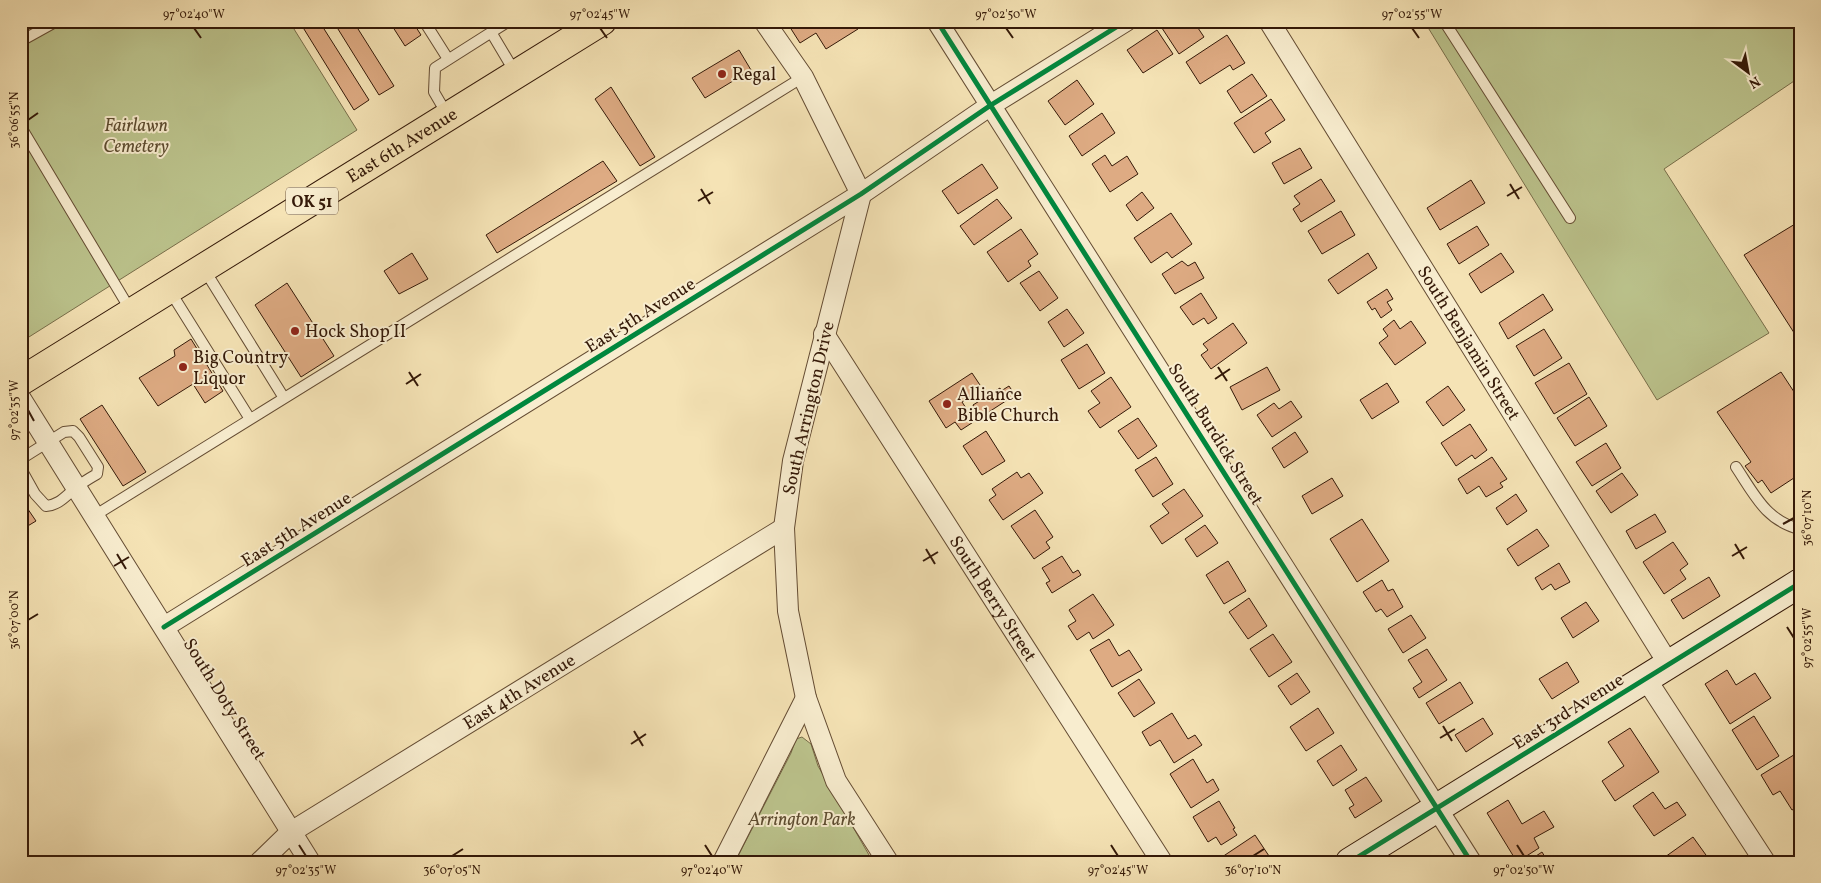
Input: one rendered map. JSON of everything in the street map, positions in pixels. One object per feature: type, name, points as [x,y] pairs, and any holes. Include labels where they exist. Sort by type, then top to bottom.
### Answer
[{"type":"main road","name":"East 6th Avenue","points":[[21,381],[602,21]]},
{"type":"street","points":[[764,21],[803,77],[861,194]]},
{"type":"street","name":"South Burdick Street","points":[[936,21],[1471,862]]},
{"type":"street","name":"East 5th Avenue","points":[[164,627],[861,194],[991,105],[1126,21]]},
{"type":"street","name":"South Benjamin Street","points":[[1270,21],[1668,664]]},
{"type":"street","name":"South Arrington Drive","points":[[861,194],[793,461],[784,528],[788,612],[806,698],[836,781],[888,862]]},
{"type":"street","name":"South Berry Street","points":[[824,334],[1162,862]]},
{"type":"street","name":"South Doty Street","points":[[21,399],[310,862]]},
{"type":"street","name":"East 4th Avenue","points":[[260,862],[290,832],[784,528]]},
{"type":"street","name":"East 3rd Avenue","points":[[1350,862],[1800,583]]},
{"type":"street","points":[[1646,679],[1765,862]]},
{"type":"street","points":[[723,862],[806,698]]},
{"type":"lane","points":[[21,41],[57,21]]},
{"type":"lane","points":[[424,21],[448,59]]},
{"type":"lane","points":[[448,117],[434,92],[435,68],[509,21]]},
{"type":"lane","points":[[1444,21],[1570,218]]},
{"type":"lane","points":[[491,32],[516,74]]},
{"type":"lane","points":[[94,516],[803,77]]},
{"type":"lane","points":[[21,127],[132,312]]},
{"type":"lane","points":[[204,268],[284,398]]},
{"type":"lane","points":[[169,290],[250,420]]},
{"type":"lane","points":[[21,459],[64,432],[73,431],[79,437],[98,468],[97,474],[76,487],[60,502],[46,506],[34,494],[21,469]]},
{"type":"lane","points":[[1736,467],[1765,510],[1787,526],[1800,529]]},
{"type":"green space","name":"Fairlawn Cemetery","points":[[21,21],[289,21],[357,130],[21,342]]},
{"type":"green space","points":[[1424,21],[1791,21],[1800,35],[1800,77],[1664,169],[1769,333],[1657,400]]},
{"type":"green space","name":"Arrington Park","points":[[802,737],[811,744],[818,766],[873,862],[735,862],[791,753],[796,739]]},
{"type":"building","points":[[299,21],[319,21],[369,100],[354,110]]},
{"type":"building","points":[[333,21],[353,21],[394,86],[379,95]]},
{"type":"building","points":[[389,21],[412,21],[421,35],[405,46]]},
{"type":"building","points":[[786,21],[854,21],[858,29],[826,49],[816,33],[800,43]]},
{"type":"building","points":[[1180,21],[1184,28],[1194,22],[1204,37],[1179,54],[1158,22]]},
{"type":"building","points":[[1157,30],[1173,54],[1143,73],[1127,50]]},
{"type":"building","points":[[1227,35],[1245,63],[1233,70],[1230,65],[1200,84],[1186,62]]},
{"type":"building","name":"Regal","points":[[739,50],[751,70],[705,98],[692,78]]},
{"type":"building","points":[[1252,74],[1267,96],[1241,113],[1227,91]]},
{"type":"building","points":[[1077,80],[1094,104],[1065,125],[1048,101]]},
{"type":"building","points":[[611,87],[655,157],[640,166],[595,99]]},
{"type":"building","points":[[1271,99],[1285,120],[1265,133],[1271,142],[1254,153],[1234,123]]},
{"type":"building","points":[[1102,113],[1115,133],[1082,156],[1069,136]]},
{"type":"building","points":[[1300,148],[1312,168],[1284,184],[1272,163]]},
{"type":"building","points":[[1105,155],[1112,166],[1127,156],[1138,174],[1110,192],[1092,164]]},
{"type":"building","points":[[603,161],[617,181],[497,253],[486,235]]},
{"type":"building","points":[[982,164],[998,188],[958,214],[942,191]]},
{"type":"building","points":[[1321,179],[1335,201],[1301,222],[1293,209],[1300,204],[1294,196]]},
{"type":"building","points":[[1471,180],[1485,203],[1440,230],[1427,208]]},
{"type":"building","points":[[1142,192],[1154,208],[1137,221],[1126,205]]},
{"type":"building","points":[[997,199],[1012,218],[974,245],[960,226]]},
{"type":"building","points":[[1341,211],[1355,235],[1322,254],[1308,231]]},
{"type":"building","points":[[1171,213],[1192,244],[1172,258],[1167,252],[1151,263],[1134,238]]},
{"type":"building","points":[[1800,221],[1800,342],[1744,255]]},
{"type":"building","points":[[1477,226],[1489,245],[1459,264],[1447,244]]},
{"type":"building","points":[[1021,229],[1038,254],[1028,261],[1031,266],[1008,282],[987,252]]},
{"type":"building","points":[[412,253],[428,279],[399,294],[384,271]]},
{"type":"building","points":[[1368,253],[1377,268],[1338,294],[1328,280]]},
{"type":"building","points":[[1501,253],[1514,272],[1481,293],[1469,274]]},
{"type":"building","points":[[1182,261],[1188,266],[1195,262],[1204,278],[1175,294],[1162,274]]},
{"type":"building","points":[[1039,271],[1058,298],[1040,311],[1020,283]]},
{"type":"building","name":"Hock Shop II","points":[[287,283],[334,356],[301,377],[255,305]]},
{"type":"building","points":[[1387,289],[1393,299],[1387,302],[1392,310],[1381,318],[1375,308],[1372,310],[1367,302]]},
{"type":"building","points":[[1201,293],[1217,318],[1208,324],[1204,318],[1193,325],[1180,307]]},
{"type":"building","points":[[1543,294],[1553,310],[1508,339],[1499,323]]},
{"type":"building","points":[[1067,309],[1084,333],[1064,347],[1048,322]]},
{"type":"building","points":[[1394,320],[1400,329],[1411,321],[1426,343],[1395,365],[1379,343],[1388,336],[1383,329]]},
{"type":"building","points":[[1233,323],[1247,343],[1211,369],[1201,355],[1208,350],[1203,344]]},
{"type":"building","points":[[1544,329],[1562,358],[1534,376],[1516,346]]},
{"type":"building","name":"Big Country Liquor","points":[[191,339],[223,391],[205,403],[193,384],[158,406],[139,378],[175,356],[174,350]]},
{"type":"building","points":[[1087,344],[1105,373],[1079,389],[1061,360]]},
{"type":"building","points":[[1569,363],[1587,394],[1554,414],[1535,383]]},
{"type":"building","points":[[1267,367],[1280,390],[1242,410],[1230,387]]},
{"type":"building","points":[[1781,372],[1800,401],[1800,474],[1771,493],[1762,480],[1758,483],[1745,466],[1751,462],[1717,412]]},
{"type":"building","name":"Alliance Bible Church","points":[[972,373],[980,385],[977,387],[979,391],[962,402],[968,411],[962,415],[964,418],[975,410],[973,405],[1000,388],[1001,391],[1009,386],[1015,395],[961,430],[955,422],[946,428],[929,401]]},
{"type":"building","points":[[1111,377],[1131,407],[1100,428],[1088,411],[1100,403],[1091,391]]},
{"type":"building","points":[[1387,383],[1399,402],[1372,419],[1360,400]]},
{"type":"building","points":[[1448,386],[1465,410],[1443,426],[1426,402]]},
{"type":"building","points":[[1589,397],[1607,426],[1575,446],[1557,418]]},
{"type":"building","points":[[1291,401],[1302,417],[1272,437],[1257,415],[1274,403],[1279,409]]},
{"type":"building","points":[[102,405],[146,472],[123,486],[80,419]]},
{"type":"building","points":[[1138,418],[1157,446],[1138,459],[1118,431]]},
{"type":"building","points":[[1470,424],[1487,450],[1475,459],[1472,455],[1456,466],[1441,443]]},
{"type":"building","points":[[986,431],[1005,461],[982,475],[963,446]]},
{"type":"building","points":[[1295,432],[1308,452],[1284,468],[1272,448]]},
{"type":"building","points":[[1606,443],[1621,468],[1592,486],[1576,462]]},
{"type":"building","points":[[1156,457],[1173,484],[1153,497],[1135,470]]},
{"type":"building","points":[[1492,457],[1507,479],[1500,483],[1503,487],[1486,497],[1479,486],[1467,494],[1458,479]]},
{"type":"building","points":[[1017,472],[1021,478],[1029,473],[1043,493],[1003,520],[989,500],[996,495],[992,489]]},
{"type":"building","points":[[1622,473],[1638,495],[1611,513],[1596,491]]},
{"type":"building","points":[[1332,478],[1343,496],[1312,514],[1302,496]]},
{"type":"building","points":[[1184,489],[1203,516],[1162,544],[1150,526],[1169,513],[1162,504]]},
{"type":"building","points":[[1516,494],[1527,511],[1507,525],[1496,508]]},
{"type":"building","points":[[21,499],[36,521],[21,530]]},
{"type":"building","points":[[1035,510],[1053,537],[1046,542],[1050,548],[1034,559],[1011,526]]},
{"type":"building","points":[[1655,514],[1666,532],[1636,549],[1626,531]]},
{"type":"building","points":[[1362,519],[1389,561],[1357,582],[1330,539]]},
{"type":"building","points":[[1205,525],[1218,543],[1197,557],[1185,539]]},
{"type":"building","points":[[1537,529],[1549,546],[1518,566],[1507,549]]},
{"type":"building","points":[[1673,542],[1688,564],[1680,570],[1686,579],[1664,594],[1643,562]]},
{"type":"building","points":[[1062,556],[1073,573],[1078,570],[1081,575],[1052,593],[1046,583],[1050,581],[1042,568]]},
{"type":"building","points":[[1228,561],[1246,591],[1224,604],[1206,575]]},
{"type":"building","points":[[1559,563],[1570,582],[1555,590],[1551,584],[1542,590],[1535,578]]},
{"type":"building","points":[[1709,577],[1720,596],[1683,619],[1671,600]]},
{"type":"building","points":[[1382,580],[1388,591],[1393,589],[1403,607],[1387,617],[1381,609],[1376,612],[1363,592]]},
{"type":"building","points":[[1093,594],[1114,625],[1093,639],[1089,632],[1077,640],[1068,626],[1076,621],[1069,610]]},
{"type":"building","points":[[1249,598],[1267,626],[1248,639],[1229,612]]},
{"type":"building","points":[[1586,602],[1599,621],[1573,638],[1561,618]]},
{"type":"building","points":[[1411,615],[1426,638],[1403,653],[1388,629]]},
{"type":"building","points":[[1273,634],[1292,662],[1269,677],[1250,649]]},
{"type":"building","points":[[1109,639],[1119,656],[1129,650],[1142,670],[1112,687],[1090,650]]},
{"type":"building","points":[[1427,649],[1447,680],[1419,698],[1413,688],[1422,682],[1408,660]]},
{"type":"building","points":[[1567,662],[1579,682],[1552,699],[1539,679]]},
{"type":"building","points":[[1727,670],[1736,685],[1755,673],[1771,698],[1730,724],[1705,684]]},
{"type":"building","points":[[1297,673],[1310,692],[1291,705],[1278,686]]},
{"type":"building","points":[[1139,679],[1155,703],[1134,717],[1118,693]]},
{"type":"building","points":[[1460,682],[1473,703],[1439,724],[1426,703]]},
{"type":"building","points":[[1318,708],[1334,733],[1306,751],[1290,727]]},
{"type":"building","points":[[1172,713],[1188,739],[1195,735],[1202,745],[1174,763],[1160,740],[1150,746],[1142,732]]},
{"type":"building","points":[[1754,716],[1779,756],[1757,770],[1732,730]]},
{"type":"building","points":[[1483,718],[1493,734],[1466,752],[1455,735]]},
{"type":"building","points":[[1630,728],[1659,772],[1615,801],[1602,781],[1624,766],[1608,742]]},
{"type":"building","points":[[1341,745],[1357,770],[1333,786],[1317,761]]},
{"type":"building","points":[[1797,753],[1800,757],[1800,806],[1792,810],[1780,791],[1773,795],[1761,775]]},
{"type":"building","points":[[1193,759],[1207,783],[1213,779],[1219,790],[1191,808],[1170,774]]},
{"type":"building","points":[[1366,777],[1382,801],[1355,818],[1349,808],[1354,805],[1345,790]]},
{"type":"building","points":[[1653,792],[1665,809],[1677,802],[1686,815],[1654,836],[1633,806]]},
{"type":"building","points":[[1508,800],[1522,824],[1544,811],[1554,827],[1534,838],[1539,848],[1517,862],[1487,813]]},
{"type":"building","points":[[1219,801],[1235,828],[1233,829],[1237,835],[1221,845],[1216,837],[1208,842],[1193,817]]},
{"type":"building","points":[[1255,835],[1273,862],[1226,862],[1222,857]]},
{"type":"building","points":[[1693,837],[1711,862],[1668,862],[1665,857]]},
{"type":"building","points":[[1542,852],[1548,862],[1527,862]]},
{"type":"cycle path","points":[[937,21],[1471,862]]},
{"type":"cycle path","points":[[164,627],[861,194],[991,105],[1126,21]]},
{"type":"cycle path","points":[[1350,862],[1800,583]]},
{"type":"place","name":"Regal","points":[[722,74]]},
{"type":"place","name":"Hock Shop II","points":[[295,331]]},
{"type":"place","name":"Big Country Liquor","points":[[183,367]]},
{"type":"place","name":"Alliance Bible Church","points":[[947,404]]}]
